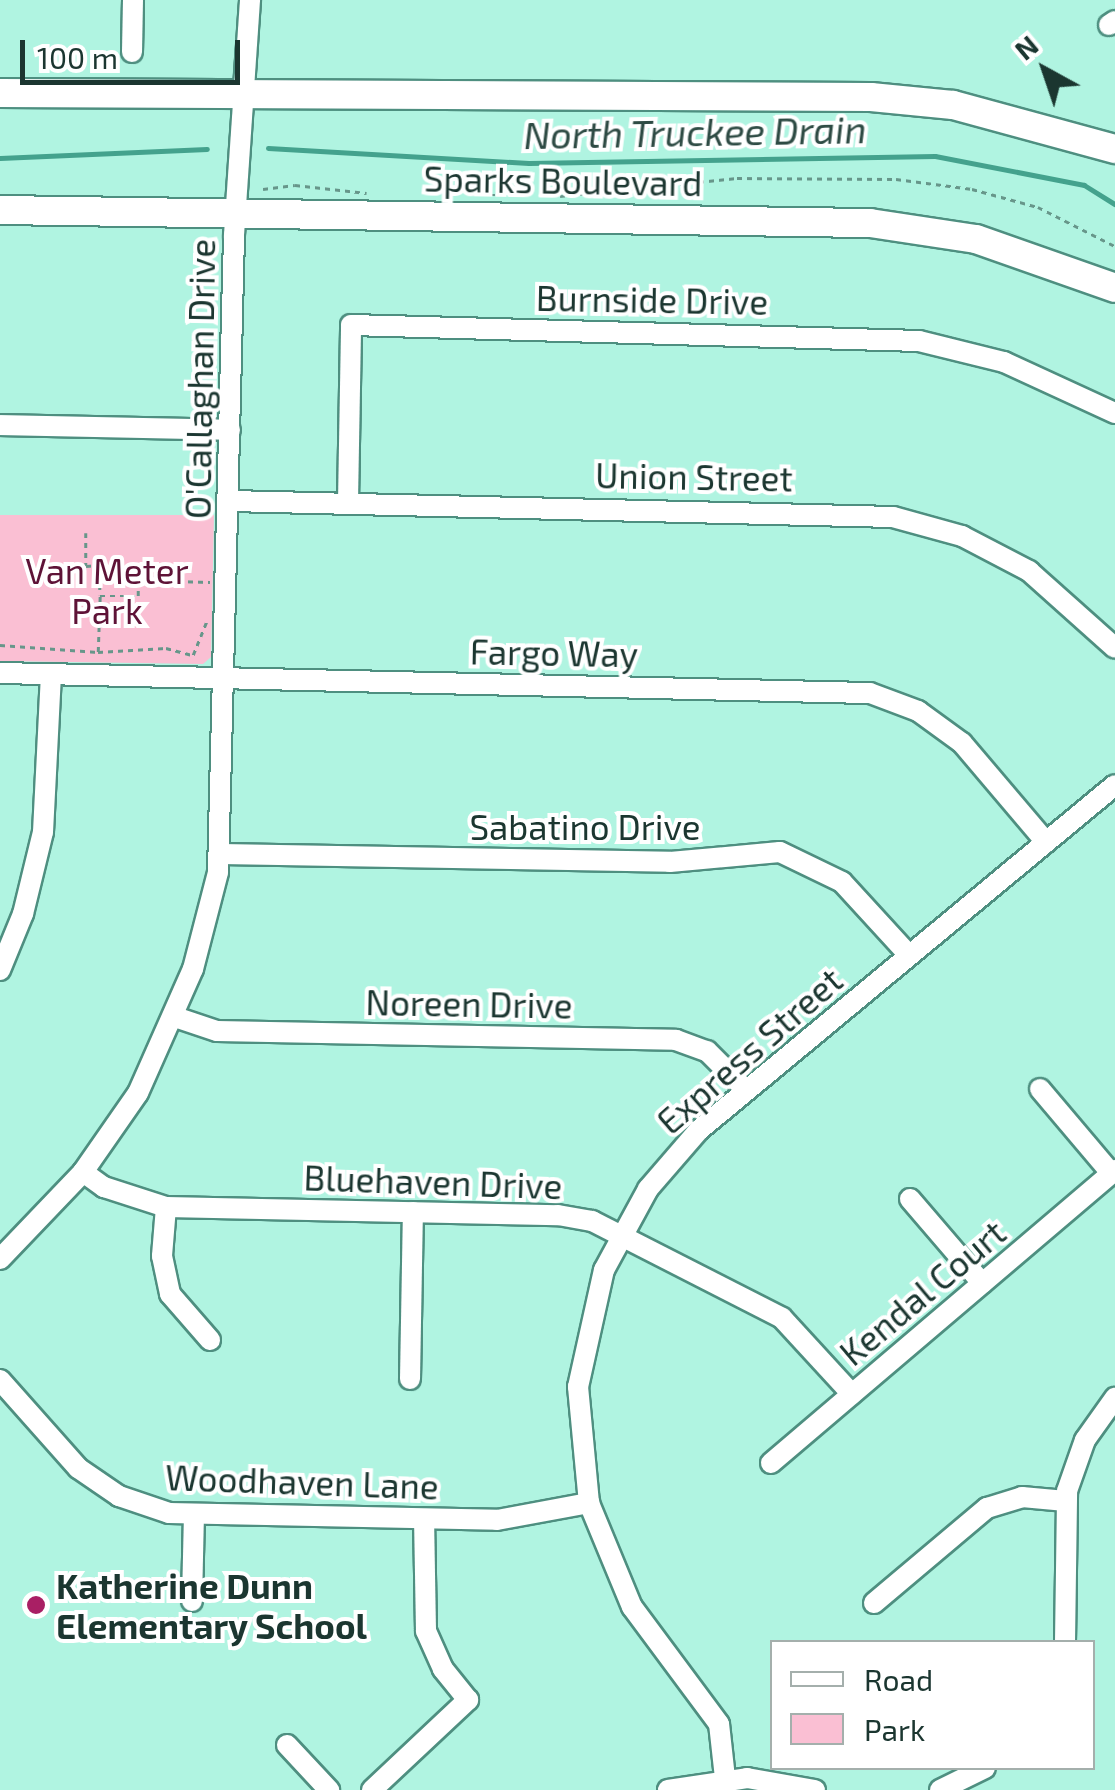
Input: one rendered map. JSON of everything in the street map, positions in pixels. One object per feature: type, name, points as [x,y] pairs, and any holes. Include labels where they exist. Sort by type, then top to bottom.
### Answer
[{"type":"main road","points":[[0,94],[871,98],[953,105],[1115,149]]},
{"type":"main road","name":"Sparks Boulevard","points":[[0,210],[870,223],[976,239],[1115,288]]},
{"type":"street","points":[[132,52],[133,0]]},
{"type":"street","name":"O'Callaghan Drive","points":[[0,1260],[83,1172],[138,1092],[175,1017],[207,923],[221,854],[236,214],[250,0]]},
{"type":"street","name":"Burnside Drive","points":[[348,502],[351,325],[919,341],[1004,362],[1115,413]]},
{"type":"street","points":[[0,425],[230,430]]},
{"type":"street","name":"Union Street","points":[[230,501],[892,517],[962,536],[1029,570],[1115,648]]},
{"type":"street","name":"Fargo Way","points":[[0,673],[870,693],[918,711],[962,743],[1046,842]]},
{"type":"street","points":[[0,970],[23,914],[43,832],[51,674]]},
{"type":"street","name":"Express Street","points":[[725,1778],[718,1724],[632,1607],[589,1502],[578,1386],[592,1307],[620,1235],[672,1158],[746,1090],[1115,785]]},
{"type":"street","name":"Sabatino Drive","points":[[221,854],[670,862],[780,852],[842,882],[909,955]]},
{"type":"street","name":"Noreen Drive","points":[[175,1017],[217,1030],[676,1040],[708,1051],[746,1090]]},
{"type":"street","points":[[1040,1089],[1113,1172]]},
{"type":"street","name":"Bluehaven Drive","points":[[83,1172],[104,1187],[166,1207],[575,1216],[782,1318],[852,1394]]},
{"type":"street","name":"Kendal Court","points":[[771,1463],[1113,1172]]},
{"type":"street","points":[[910,1199],[982,1283]]},
{"type":"street","points":[[166,1207],[162,1256],[170,1294],[210,1340]]},
{"type":"street","points":[[410,1379],[413,1212]]},
{"type":"street","name":"Woodhaven Lane","points":[[0,1380],[86,1474],[143,1506],[194,1515],[424,1519],[521,1518],[589,1502]]},
{"type":"street","points":[[1065,1640],[1066,1502],[1084,1440],[1115,1398]]},
{"type":"street","points":[[874,1603],[987,1508],[1022,1497],[1066,1502]]},
{"type":"street","points":[[192,1601],[194,1515]]},
{"type":"street","points":[[372,1790],[400,1758],[468,1700],[442,1669],[426,1631],[424,1519]]},
{"type":"street","points":[[287,1746],[329,1790]]},
{"type":"street","points":[[940,1790],[981,1770]]},
{"type":"street","points":[[668,1790],[725,1778],[815,1790]]},
{"type":"path","points":[[550,196],[737,178],[896,179],[972,189],[1038,208],[1115,246]]},
{"type":"path","points":[[263,189],[322,186],[379,195]]},
{"type":"path","points":[[469,195],[534,196]]},
{"type":"path","points":[[86,533],[86,566],[100,565],[98,661]]},
{"type":"path","points":[[100,596],[138,596],[138,564]]},
{"type":"path","points":[[138,580],[211,582]]},
{"type":"path","points":[[0,645],[98,652],[166,648],[193,655],[211,615]]},
{"type":"green space","name":"Van Meter Park","points":[[0,515],[214,515],[211,657],[203,664],[0,661]]},
{"type":"waterway","name":"North Truckee Drain","points":[[268,148],[529,163],[935,156],[1084,185],[1115,204]]},
{"type":"waterway","name":"North Truckee Drain","points":[[0,158],[207,149]]},
{"type":"place","name":"Katherine Dunn Elementary School","points":[[36,1605]]}]
